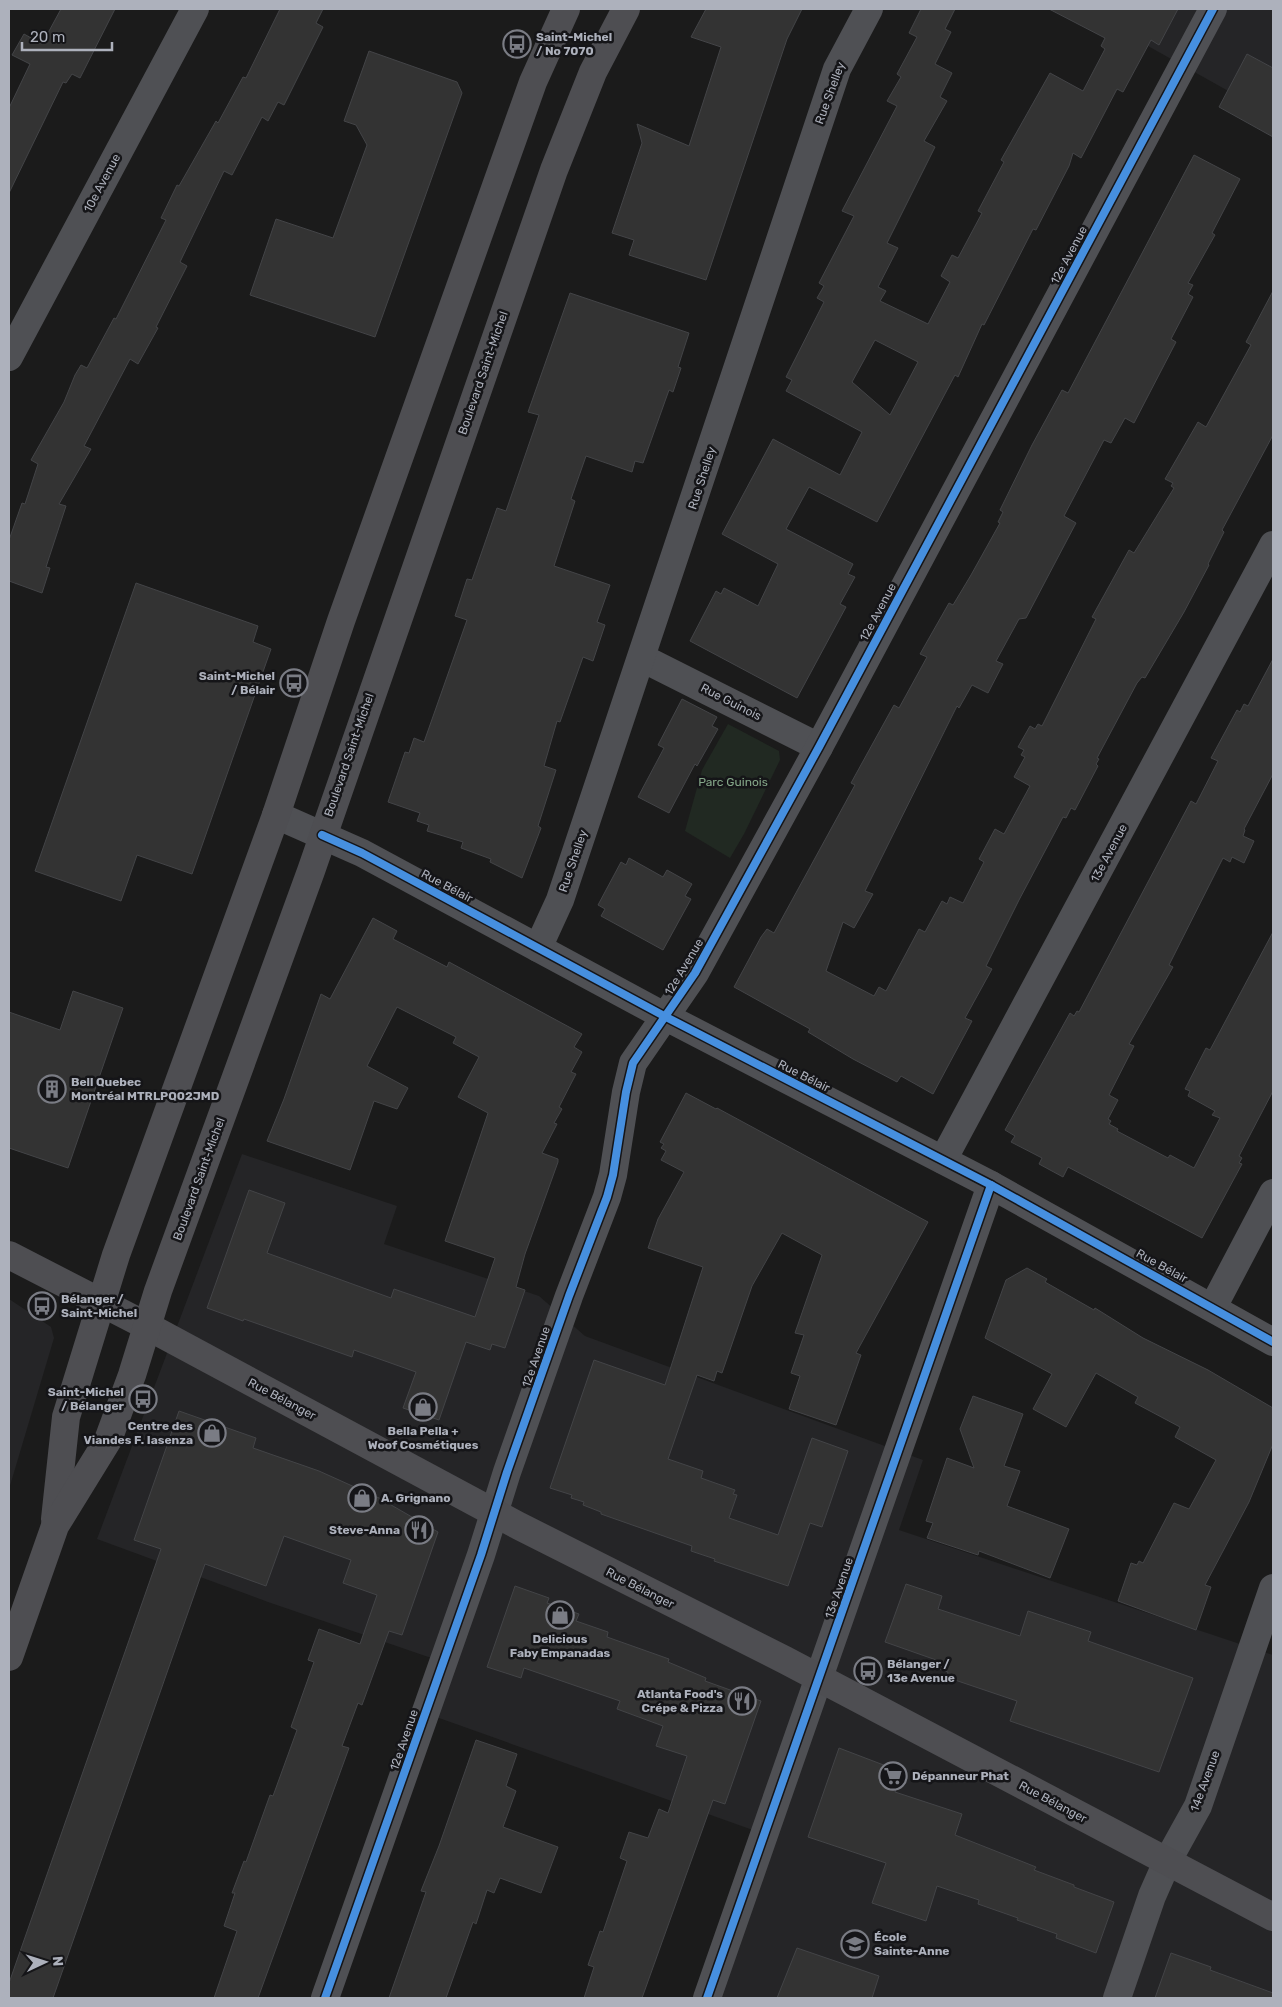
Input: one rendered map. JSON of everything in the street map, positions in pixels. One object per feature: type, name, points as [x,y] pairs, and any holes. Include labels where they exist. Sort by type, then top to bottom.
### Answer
[{"type":"main road","name":"Boulevard Saint-Michel","points":[[9,1657],[54,1526],[66,1417],[116,1255],[276,815],[341,621],[533,82],[566,9]]},
{"type":"main road","name":"Boulevard Saint-Michel","points":[[54,1526],[108,1440],[132,1375],[158,1291],[322,835],[554,170],[593,72],[626,9]]},
{"type":"main road","name":"Rue Bélanger","points":[[9,1255],[147,1326],[494,1513],[818,1679],[1273,1917]]},
{"type":"street","name":"10e Avenue","points":[[9,357],[195,9]]},
{"type":"street","name":"Rue Shelley","points":[[538,948],[560,900],[838,69],[869,9]]},
{"type":"street","name":"12e Avenue","points":[[324,1998],[613,1175],[626,1092],[633,1063],[695,973],[819,747],[1213,9]]},
{"type":"street","name":"13e Avenue","points":[[944,1160],[1273,545]]},
{"type":"street","name":"Rue Guinois","points":[[642,658],[819,747]]},
{"type":"street","name":"Rue Bélair","points":[[276,815],[362,853],[666,1017],[944,1160],[1213,1307],[1273,1342]]},
{"type":"street","name":"13e Avenue","points":[[707,1998],[991,1185]]},
{"type":"street","points":[[1213,1307],[1273,1193]]},
{"type":"street","name":"14e Avenue","points":[[1117,1998],[1141,1924],[1167,1862],[1198,1806],[1273,1588]]},
{"type":"shaded area","points":[[1082,9],[1273,9],[1273,116]]},
{"type":"shaded area","points":[[242,1154],[397,1206],[384,1244],[539,1296],[585,1336],[923,1460],[899,1530],[1273,1655],[1273,1998],[707,1998],[764,1834],[425,1713],[443,1662],[268,1602],[97,1539]]},
{"type":"shaded area","points":[[9,1299],[51,1327],[54,1338],[9,1489]]},
{"type":"green space","name":"Parc Guinois","points":[[728,724],[779,751],[780,760],[744,834],[730,858],[685,831],[702,770]]},
{"type":"building","points":[[61,9],[115,9],[80,78],[72,74],[66,83],[63,82],[9,193],[9,108],[30,64],[12,55],[24,34],[42,44]]},
{"type":"building","points":[[280,9],[323,9],[316,23],[323,27],[284,105],[278,102],[268,121],[262,117],[232,175],[224,171],[180,262],[187,266],[156,327],[158,328],[138,364],[130,359],[84,446],[91,449],[59,504],[66,506],[46,567],[50,568],[42,593],[9,581],[9,540],[22,503],[25,504],[38,464],[31,460],[64,402],[81,365],[87,368],[114,318],[116,319],[166,220],[161,218],[177,185],[179,186],[216,121],[218,123],[243,77],[246,78]]},
{"type":"building","points":[[706,9],[802,9],[787,39],[706,280],[629,255],[634,240],[612,233],[642,143],[637,124],[689,146],[721,47],[691,37]]},
{"type":"building","points":[[921,9],[955,9],[945,29],[951,32],[935,64],[952,73],[940,97],[947,101],[924,141],[935,147],[887,243],[898,248],[878,287],[886,291],[880,301],[928,324],[950,282],[941,276],[952,255],[958,258],[982,213],[978,211],[1004,162],[1001,160],[1050,73],[1083,91],[1105,49],[1101,46],[1105,38],[1049,9],[1178,9],[1159,45],[1151,40],[1123,92],[1117,89],[1081,158],[1073,153],[1069,166],[1036,230],[1033,229],[984,325],[982,324],[958,377],[955,375],[877,522],[809,487],[786,529],[853,564],[848,574],[855,577],[840,604],[846,607],[797,698],[690,641],[716,591],[721,594],[724,588],[758,606],[778,564],[722,534],[773,439],[840,475],[862,432],[786,391],[792,380],[786,377],[824,302],[817,298],[824,286],[819,283],[854,216],[842,211],[897,106],[887,101],[901,77],[897,74],[917,37],[909,33]],"holes":[[[875,340],[918,362],[890,415],[852,382]]]},
{"type":"building","points":[[369,51],[457,82],[462,93],[375,337],[250,295],[276,219],[333,238],[367,145],[356,125],[344,121]]},
{"type":"building","points":[[1247,54],[1273,68],[1273,137],[1219,107]]},
{"type":"building","points":[[1194,155],[1240,179],[1212,233],[1215,235],[1188,283],[1193,285],[1188,294],[1193,297],[1171,339],[1176,342],[1134,423],[1125,418],[1111,443],[1104,440],[1064,516],[1076,523],[1026,618],[1019,619],[996,661],[1003,664],[988,693],[972,685],[959,708],[957,706],[865,891],[873,894],[854,928],[843,922],[826,971],[874,996],[879,987],[886,991],[919,929],[925,932],[942,901],[947,904],[950,897],[963,903],[984,862],[979,859],[995,829],[1004,834],[1030,786],[1014,777],[1025,757],[1021,755],[1024,750],[1018,747],[1030,726],[1035,729],[1038,724],[1042,726],[1096,619],[1092,617],[1129,550],[1134,553],[1174,488],[1171,486],[1173,483],[1165,479],[1198,422],[1206,427],[1251,345],[1246,342],[1273,291],[1273,435],[1222,530],[1224,532],[1209,565],[1184,612],[1145,678],[1142,677],[1137,683],[1097,758],[1099,759],[1096,764],[1098,766],[1075,810],[1071,808],[1066,818],[1063,817],[1019,900],[986,966],[992,969],[965,1018],[972,1021],[933,1094],[901,1076],[897,1082],[853,1059],[808,1032],[810,1029],[734,987],[761,937],[767,929],[774,933],[855,785],[851,783],[894,705],[899,708],[927,657],[920,654],[949,603],[953,605],[1000,523],[998,522],[1003,512],[1000,510],[1032,445],[1062,390],[1068,393]]},
{"type":"building","points":[[570,293],[689,333],[678,367],[681,368],[673,392],[669,390],[643,463],[635,461],[632,472],[586,456],[571,499],[575,501],[554,566],[610,585],[597,622],[605,625],[593,661],[583,657],[560,722],[557,721],[544,766],[556,770],[538,826],[541,828],[522,878],[490,862],[491,859],[461,848],[463,842],[427,831],[429,825],[417,821],[420,813],[388,802],[405,752],[409,753],[414,738],[424,742],[467,620],[455,616],[467,579],[472,580],[497,508],[506,511],[539,415],[528,412]]},
{"type":"building","points":[[136,583],[258,626],[253,642],[271,649],[192,874],[137,855],[121,901],[35,871]]},
{"type":"building","points":[[1273,659],[1273,774],[1244,829],[1243,836],[1254,841],[1244,863],[1232,857],[1230,862],[1223,858],[1169,965],[1173,967],[1129,1044],[1134,1046],[1109,1095],[1118,1100],[1108,1119],[1111,1121],[1109,1124],[1118,1129],[1117,1131],[1168,1158],[1170,1155],[1194,1168],[1220,1118],[1212,1115],[1215,1111],[1188,1096],[1190,1091],[1185,1089],[1206,1048],[1210,1050],[1273,932],[1273,1091],[1239,1156],[1242,1158],[1239,1163],[1242,1164],[1202,1238],[1068,1167],[1063,1177],[1039,1164],[1042,1158],[1011,1142],[1015,1136],[1005,1130],[1070,1013],[1074,1016],[1077,1011],[1079,1012],[1191,801],[1196,804],[1218,761],[1211,758],[1237,710],[1240,712],[1244,704],[1248,706]]},
{"type":"building","points":[[682,699],[717,717],[712,726],[718,729],[697,766],[695,764],[669,813],[638,797],[664,748],[658,745]]},
{"type":"building","points":[[629,858],[663,877],[667,870],[692,884],[685,896],[691,899],[663,950],[601,916],[605,909],[598,905],[621,862],[626,865]]},
{"type":"building","points":[[373,918],[397,931],[393,939],[447,967],[449,962],[582,1034],[574,1047],[582,1052],[571,1072],[576,1074],[559,1107],[562,1109],[554,1123],[557,1124],[542,1153],[558,1159],[558,1162],[525,1254],[516,1287],[525,1290],[505,1348],[492,1344],[490,1350],[466,1342],[439,1420],[403,1408],[416,1372],[354,1350],[352,1357],[207,1308],[249,1190],[285,1203],[267,1253],[391,1298],[394,1289],[475,1317],[495,1258],[445,1241],[488,1113],[458,1097],[479,1057],[453,1043],[456,1037],[397,1007],[367,1066],[408,1088],[397,1109],[374,1101],[350,1170],[267,1141],[321,994],[330,999]]},
{"type":"building","name":"Bell Quebec Montréal MTRLPQ02JMD","points":[[73,991],[123,1008],[68,1168],[9,1148],[9,1012],[60,1030]]},
{"type":"building","points":[[686,1093],[928,1222],[856,1353],[861,1355],[836,1425],[789,1409],[800,1376],[791,1373],[804,1335],[795,1333],[822,1255],[782,1233],[752,1286],[722,1373],[717,1371],[714,1381],[697,1375],[668,1459],[703,1471],[701,1478],[735,1490],[733,1494],[737,1495],[729,1518],[778,1535],[812,1438],[848,1451],[822,1527],[810,1523],[788,1586],[714,1561],[715,1559],[691,1551],[692,1546],[601,1514],[601,1512],[583,1505],[584,1502],[571,1498],[572,1495],[550,1488],[594,1360],[665,1385],[703,1267],[648,1248],[658,1219],[684,1172],[661,1160],[666,1151],[661,1148],[664,1144],[660,1142]]},
{"type":"building","points":[[1027,1268],[1047,1279],[1045,1282],[1094,1310],[1095,1308],[1143,1338],[1208,1370],[1273,1408],[1273,1444],[1249,1502],[1205,1585],[1211,1587],[1196,1630],[1118,1601],[1131,1563],[1137,1565],[1139,1561],[1143,1563],[1174,1503],[1189,1509],[1216,1460],[1175,1437],[1180,1427],[1135,1403],[1138,1397],[1096,1373],[1066,1427],[1033,1409],[1052,1374],[985,1338],[1006,1280]]},
{"type":"building","points":[[973,1396],[1023,1414],[1004,1466],[1020,1471],[1007,1506],[1069,1529],[1050,1578],[979,1551],[978,1555],[927,1538],[933,1523],[926,1521],[947,1458],[974,1468],[960,1429]]},
{"type":"building","points":[[179,1411],[256,1438],[253,1448],[319,1471],[379,1498],[438,1532],[402,1635],[389,1631],[362,1705],[358,1703],[342,1746],[349,1748],[258,1998],[214,1998],[237,1931],[224,1926],[235,1893],[232,1893],[244,1861],[246,1862],[270,1795],[273,1796],[297,1730],[291,1727],[314,1662],[308,1660],[319,1629],[360,1644],[377,1595],[343,1583],[351,1560],[284,1536],[266,1586],[205,1564],[53,1998],[9,1998],[9,1983],[161,1549],[134,1540]]},
{"type":"building","points":[[906,1584],[942,1596],[938,1609],[1020,1636],[1028,1611],[1091,1632],[1088,1641],[1193,1678],[1159,1772],[1010,1721],[1017,1701],[946,1677],[948,1672],[937,1668],[939,1661],[885,1642]]},
{"type":"building","points":[[515,1586],[549,1598],[547,1603],[579,1614],[576,1621],[608,1632],[607,1637],[669,1659],[668,1662],[706,1678],[705,1681],[761,1701],[725,1804],[713,1800],[642,1998],[584,1998],[594,1967],[588,1965],[600,1931],[603,1932],[627,1861],[620,1858],[629,1832],[648,1838],[659,1809],[668,1813],[687,1756],[656,1746],[663,1726],[617,1709],[620,1701],[524,1668],[521,1678],[487,1667]]},
{"type":"building","points":[[476,1740],[517,1754],[506,1786],[516,1791],[503,1827],[558,1847],[541,1893],[500,1878],[494,1893],[487,1890],[476,1924],[473,1922],[446,1998],[389,1998],[426,1892],[421,1891],[439,1846]]},
{"type":"building","points":[[839,1748],[902,1772],[895,1792],[962,1814],[955,1835],[1036,1867],[1034,1870],[1114,1902],[1096,1953],[1056,1938],[1057,1934],[978,1904],[979,1900],[937,1886],[926,1921],[872,1903],[886,1863],[808,1837]]},
{"type":"building","points":[[797,1948],[879,1976],[872,1998],[777,1998]]},
{"type":"building","points":[[1171,1953],[1211,1967],[1210,1970],[1273,1993],[1273,1998],[1155,1998]]},
{"type":"cycle path","points":[[325,1998],[481,1555],[507,1472],[569,1296],[607,1197],[613,1175],[626,1092],[633,1063],[695,973],[819,747],[1213,9]]},
{"type":"cycle path","points":[[322,835],[362,853],[666,1017],[991,1185],[1273,1342]]},
{"type":"cycle path","points":[[707,1998],[991,1185]]},
{"type":"place","name":"Saint-Michel / No 7070","points":[[517,44]]},
{"type":"place","name":"Saint-Michel / Bélair","points":[[294,683]]},
{"type":"place","name":"Bell Quebec Montréal MTRLPQ02JMD","points":[[52,1089]]},
{"type":"place","name":"Bélanger / Saint-Michel","points":[[42,1306]]},
{"type":"place","name":"Saint-Michel / Bélanger","points":[[143,1399]]},
{"type":"place","name":"Bella Pella + Woof Cosmétiques","points":[[423,1407]]},
{"type":"place","name":"Centre des Viandes F. Iasenza","points":[[212,1433]]},
{"type":"place","name":"A. Grignano","points":[[362,1498]]},
{"type":"place","name":"Steve-Anna","points":[[419,1530]]},
{"type":"place","name":"Delicious Faby Empanadas","points":[[560,1615]]},
{"type":"place","name":"Bélanger / 13e Avenue","points":[[868,1671]]},
{"type":"place","name":"Atlanta Food's Crépe & Pizza","points":[[742,1701]]},
{"type":"place","name":"Dépanneur Phat","points":[[893,1776]]},
{"type":"place","name":"École Sainte-Anne","points":[[855,1944]]}]
